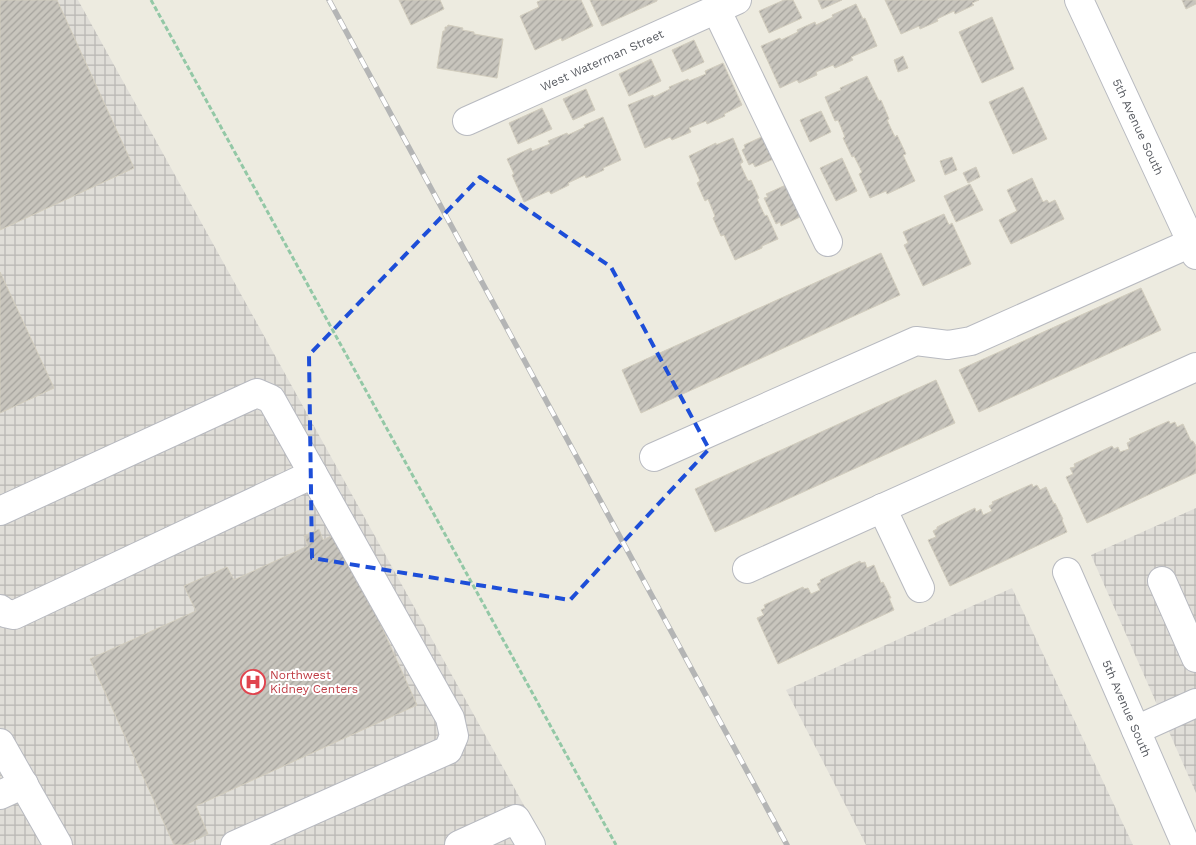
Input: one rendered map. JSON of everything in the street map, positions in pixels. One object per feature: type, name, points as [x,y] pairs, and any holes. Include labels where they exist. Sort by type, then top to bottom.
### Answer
[{"type":"street","name":"5th Avenue South","points":[[1079,0],[1193,249]]},
{"type":"street","points":[[727,4],[828,242]]},
{"type":"street","name":"West Waterman Street","points":[[467,120],[727,4]]},
{"type":"street","points":[[654,456],[916,341],[948,345],[971,341],[1193,249]]},
{"type":"street","points":[[747,569],[1196,367]]},
{"type":"street","points":[[0,511],[257,393],[271,399],[450,718],[454,736],[448,750],[236,845]]},
{"type":"street","points":[[0,609],[5,613],[14,615],[313,474]]},
{"type":"street","points":[[882,508],[920,588]]},
{"type":"street","name":"5th Avenue South","points":[[1067,572],[1186,845]]},
{"type":"street","points":[[1162,581],[1196,658]]},
{"type":"street","points":[[1136,730],[1196,703]]},
{"type":"street","points":[[0,743],[12,790],[58,845]]},
{"type":"street","points":[[459,845],[516,819],[530,845]]},
{"type":"path","points":[[151,0],[616,845]]},
{"type":"highlighted area","points":[[480,177],[611,267],[709,449],[570,600],[312,558],[309,355]]},
{"type":"shaded area","points":[[0,0],[78,0],[546,845],[0,845]]},
{"type":"shaded area","points":[[1196,508],[1196,793],[1091,555]]},
{"type":"shaded area","points":[[1012,588],[1133,845],[866,845],[786,690]]},
{"type":"building","points":[[0,0],[57,0],[134,168],[0,230]]},
{"type":"building","points":[[399,0],[440,0],[444,9],[411,25]]},
{"type":"building","points":[[542,0],[581,0],[593,26],[562,41],[561,38],[535,50],[520,16],[539,7],[537,2]]},
{"type":"building","points":[[590,0],[657,0],[657,1],[602,26]]},
{"type":"building","points":[[784,0],[793,0],[802,18],[769,33],[759,11]]},
{"type":"building","points":[[818,0],[842,0],[822,9]]},
{"type":"building","points":[[885,0],[979,0],[972,3],[974,5],[955,14],[954,11],[920,29],[919,26],[901,34]]},
{"type":"building","points":[[1182,0],[1196,0],[1196,4],[1186,9]]},
{"type":"building","points":[[856,4],[863,19],[865,18],[877,46],[851,57],[853,60],[835,68],[833,65],[816,72],[817,75],[799,83],[797,80],[780,88],[761,46],[780,38],[781,40],[815,22],[816,25]]},
{"type":"building","points":[[992,17],[1014,69],[982,83],[959,32]]},
{"type":"building","points":[[448,25],[463,28],[462,30],[474,32],[474,34],[503,39],[497,78],[437,68],[443,31],[445,31],[445,27]]},
{"type":"building","points":[[694,40],[704,62],[682,72],[672,50]]},
{"type":"building","points":[[903,56],[908,68],[898,72],[894,60]]},
{"type":"building","points":[[651,59],[661,81],[629,96],[619,74]]},
{"type":"building","points":[[723,63],[742,105],[724,114],[725,116],[707,124],[706,121],[689,128],[691,132],[672,140],[670,137],[645,148],[628,105],[653,95],[654,97],[670,89],[669,87],[706,74],[705,71]]},
{"type":"building","points":[[867,76],[879,101],[881,100],[895,137],[897,135],[906,154],[903,155],[915,181],[887,194],[886,191],[870,198],[859,174],[862,172],[854,156],[852,157],[843,138],[845,137],[838,120],[835,121],[825,97]]},
{"type":"building","points":[[1023,87],[1047,139],[1013,154],[989,102]]},
{"type":"building","points":[[586,89],[595,110],[573,120],[563,99]]},
{"type":"building","points":[[542,108],[552,129],[518,144],[509,123]]},
{"type":"building","points":[[821,111],[831,132],[810,142],[800,120]]},
{"type":"building","points":[[603,117],[621,160],[586,178],[585,175],[568,183],[569,185],[551,194],[549,191],[524,202],[507,159],[531,148],[532,151],[550,144],[548,141],[567,133],[568,135],[585,127],[584,125]]},
{"type":"building","points":[[766,135],[776,158],[755,167],[753,163],[749,165],[742,150],[745,148],[744,145]]},
{"type":"building","points":[[733,138],[743,162],[740,164],[748,181],[751,180],[759,198],[757,199],[778,239],[735,260],[724,235],[721,236],[713,218],[715,216],[708,199],[705,201],[697,183],[700,181],[689,156],[716,143],[716,145]]},
{"type":"building","points":[[952,157],[957,170],[945,175],[940,161]]},
{"type":"building","points":[[842,158],[857,191],[836,201],[820,168]]},
{"type":"building","points":[[976,167],[980,177],[968,183],[963,173]]},
{"type":"building","points":[[1032,178],[1043,202],[1047,200],[1049,203],[1055,200],[1064,219],[1011,244],[999,220],[1017,211],[1007,190]]},
{"type":"building","points":[[788,184],[802,216],[781,226],[780,222],[776,224],[764,198],[768,197],[766,194]]},
{"type":"building","points":[[970,184],[983,210],[956,222],[944,196]]},
{"type":"building","points":[[944,214],[949,225],[952,223],[971,264],[923,286],[904,245],[908,243],[903,232]]},
{"type":"building","points":[[881,253],[900,295],[641,413],[622,370]]},
{"type":"building","points":[[0,272],[54,388],[0,413]]},
{"type":"building","points":[[1141,288],[1161,330],[979,412],[959,370]]},
{"type":"building","points":[[936,380],[955,423],[715,532],[695,489]]},
{"type":"building","points":[[1169,421],[1170,424],[1175,422],[1177,427],[1183,424],[1191,441],[1196,446],[1196,473],[1087,523],[1066,477],[1073,474],[1070,468],[1075,467],[1074,464],[1112,446],[1114,449],[1118,447],[1120,452],[1129,449],[1127,443],[1131,441],[1129,439]]},
{"type":"building","points":[[1032,484],[1033,487],[1037,485],[1040,490],[1046,487],[1063,519],[1067,532],[950,586],[928,540],[936,537],[933,531],[937,527],[975,508],[976,512],[981,509],[983,515],[992,511],[989,506],[993,504],[992,502]]},
{"type":"building","name":"Northwest Kidney Centers","points":[[319,529],[323,540],[339,532],[417,705],[196,806],[208,834],[185,845],[174,845],[90,659],[196,611],[184,586],[227,567],[234,580],[308,546],[304,536]]},
{"type":"building","points":[[860,561],[861,563],[865,562],[867,568],[874,565],[881,583],[883,582],[891,598],[889,598],[894,610],[778,664],[757,618],[764,615],[761,610],[765,608],[764,605],[803,587],[804,589],[808,588],[811,594],[820,590],[817,584],[821,582],[820,580]]},
{"type":"railway","points":[[329,0],[787,845]]},
{"type":"place","name":"Northwest Kidney Centers","points":[[253,682]]}]
